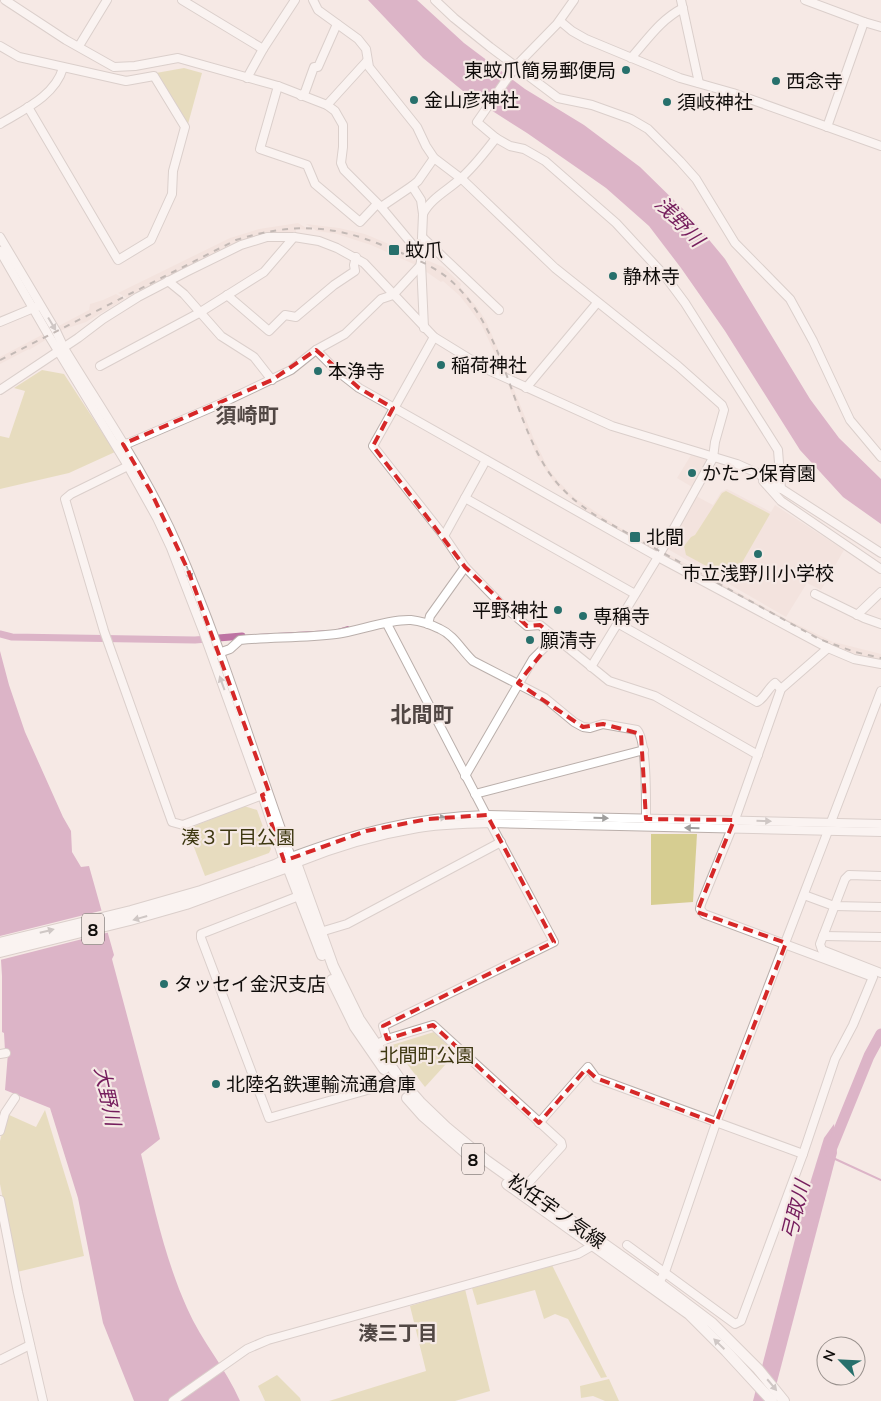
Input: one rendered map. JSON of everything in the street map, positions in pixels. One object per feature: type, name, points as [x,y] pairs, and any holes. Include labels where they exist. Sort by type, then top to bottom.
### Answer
[{"type":"main road","name":"松任宇ノ気線","points":[[290,862],[318,932],[341,1000],[355,1027],[372,1046],[423,1116],[464,1152],[712,1323],[758,1369],[784,1401]]},
{"type":"main road","name":"8","points":[[0,952],[130,920],[290,862]]},
{"type":"main road","name":"8","points":[[0,943],[131,911],[185,900]]},
{"type":"main road","name":"松任宇ノ気線","points":[[657,1286],[689,1314],[772,1401]]},
{"type":"street","points":[[5,0],[66,40],[80,46],[114,67],[135,66],[178,58],[278,86],[328,105],[335,111],[343,125],[341,163],[344,170],[379,206],[422,259]]},
{"type":"street","points":[[80,46],[108,0]]},
{"type":"street","points":[[182,0],[263,49]]},
{"type":"street","points":[[247,78],[263,49],[295,0]]},
{"type":"street","points":[[313,0],[318,10],[358,39],[366,49],[369,67],[417,127],[434,158],[463,180],[555,268],[678,366],[722,405],[724,410],[715,442],[714,458],[619,624],[592,667]]},
{"type":"street","points":[[435,0],[515,68],[558,98],[592,105],[631,118],[648,129],[680,161],[696,179],[734,243],[790,299],[813,341],[850,420],[881,457]]},
{"type":"street","points":[[574,0],[560,21],[515,68],[477,122],[496,138],[510,146],[524,149],[545,161],[616,223],[666,276],[778,450],[780,489]]},
{"type":"street","points":[[805,0],[881,28]]},
{"type":"street","points":[[631,58],[654,30],[682,4]]},
{"type":"street","points":[[682,4],[699,83]]},
{"type":"street","points":[[560,21],[572,32],[586,39],[680,78],[881,146]]},
{"type":"street","points":[[827,127],[864,22]]},
{"type":"street","points":[[301,96],[305,92],[314,67],[318,66],[337,24]]},
{"type":"street","points":[[0,46],[19,57],[126,81],[154,76],[185,127],[173,171],[172,194],[151,240],[118,260],[28,107]]},
{"type":"street","points":[[328,105],[367,61]]},
{"type":"street","points":[[0,124],[43,97],[60,78],[63,68]]},
{"type":"street","points":[[278,86],[260,149],[307,164],[315,184],[360,222],[379,206],[418,181],[434,158]]},
{"type":"street","points":[[423,214],[426,207],[476,164],[496,138]]},
{"type":"street","points":[[412,186],[421,200],[423,214],[424,328]]},
{"type":"street","points":[[0,237],[61,350],[120,445],[152,492],[176,543],[212,633],[216,652],[290,862],[389,834],[489,819],[646,819],[828,831],[881,832]]},
{"type":"street","points":[[0,390],[61,350],[103,319],[168,281],[241,245],[267,237],[294,237],[319,241],[356,257],[364,263],[434,337],[486,369],[612,426],[737,464],[757,473],[881,554]]},
{"type":"street","points":[[100,366],[200,312],[264,272],[294,237]]},
{"type":"street","points":[[422,238],[499,310]]},
{"type":"street","points":[[0,251],[37,306]]},
{"type":"street","points":[[227,295],[269,331],[285,315],[296,318],[334,285],[355,272],[356,257]]},
{"type":"street","points":[[120,445],[222,403],[291,370],[316,350],[345,334],[381,299],[393,295],[420,266],[422,259]]},
{"type":"street","points":[[168,281],[184,294],[221,336],[254,357],[272,380]]},
{"type":"street","points":[[526,388],[597,303]]},
{"type":"street","points":[[0,322],[37,306]]},
{"type":"street","points":[[434,337],[373,446],[444,536],[465,566],[499,602],[527,626],[540,625],[614,684],[655,696],[758,755]]},
{"type":"street","points":[[316,350],[336,370],[359,388],[658,557],[828,648],[854,659],[881,664]]},
{"type":"street","points":[[120,445],[128,466],[164,533],[208,645],[216,652]]},
{"type":"street","points":[[444,536],[486,460]]},
{"type":"street","points":[[128,466],[71,494],[65,499],[104,631],[172,822],[184,825],[266,794]]},
{"type":"street","points":[[757,473],[781,501],[881,570]]},
{"type":"street","points":[[465,498],[635,594]]},
{"type":"street","points":[[428,624],[430,616],[465,566]]},
{"type":"street","points":[[857,615],[881,592]]},
{"type":"street","points":[[815,594],[857,615],[881,624]]},
{"type":"street","points":[[216,652],[230,649],[240,640],[337,634],[411,620],[428,624],[443,630],[473,661],[545,698],[583,727],[590,728],[603,724],[637,730],[641,734],[644,750],[646,819]]},
{"type":"street","points":[[387,624],[465,776],[554,942],[383,1026],[387,1040]]},
{"type":"street","points":[[619,624],[757,702],[775,683],[781,689]]},
{"type":"street","points":[[465,776],[533,659],[555,637]]},
{"type":"street","points":[[626,1245],[735,1324],[741,1321],[804,1154],[835,1059],[853,1026],[873,977],[704,914],[700,909],[733,824],[781,689],[828,648]]},
{"type":"street","points":[[831,822],[881,691]]},
{"type":"street","points":[[475,794],[644,750]]},
{"type":"street","points":[[489,819],[733,824],[831,822],[881,824]]},
{"type":"street","points":[[657,1286],[665,1272],[716,1123],[828,831]]},
{"type":"street","points":[[318,932],[347,924],[501,842]]},
{"type":"street","points":[[881,876],[849,875],[845,879],[820,944],[822,950],[881,973]]},
{"type":"street","points":[[302,894],[201,934],[269,1118],[396,1080]]},
{"type":"street","points":[[804,894],[834,906],[881,907]]},
{"type":"street","points":[[823,936],[881,937]]},
{"type":"street","points":[[372,1046],[433,1025],[561,1142],[562,1146],[521,1190]]},
{"type":"street","points":[[539,1123],[588,1067],[596,1078],[804,1154]]},
{"type":"street","points":[[0,1131],[2,1113],[15,1098]]},
{"type":"street","points":[[0,1200],[43,1401]]},
{"type":"street","points":[[173,1401],[247,1348],[282,1335],[578,1254],[595,1243]]},
{"type":"street","points":[[0,1360],[30,1345]]},
{"type":"highlighted area","points":[[316,350],[359,388],[393,408],[373,446],[465,567],[527,626],[540,625],[555,637],[518,683],[583,727],[603,724],[641,734],[646,819],[734,820],[697,912],[786,943],[716,1123],[596,1078],[586,1069],[539,1123],[433,1025],[387,1039],[383,1026],[554,942],[487,815],[428,819],[366,831],[284,861],[262,795],[269,792],[188,570],[151,492],[123,444],[272,380]]},
{"type":"shaded area","points":[[298,223],[310,230],[296,229],[296,232],[270,233],[236,242],[127,298],[118,293],[230,238],[259,229]]},
{"type":"shaded area","points":[[306,224],[339,228],[365,234],[443,267],[461,284],[460,287],[477,307],[486,321],[502,358],[496,356],[482,326],[470,309],[460,296],[443,281],[441,282],[418,266],[371,245],[337,234],[317,231]]},
{"type":"shaded area","points":[[116,294],[125,299],[86,322],[62,330],[29,350],[0,364],[0,357],[89,310],[90,304]]},
{"type":"shaded area","points":[[497,357],[502,359],[533,437],[548,468],[575,498],[617,526],[788,620],[833,642],[828,646],[813,640],[578,508],[579,506],[555,484],[537,457]]},
{"type":"shaded area","points":[[691,455],[708,459],[692,487],[677,478]]},
{"type":"shaded area","points":[[727,489],[771,512],[775,505],[844,550],[821,590],[807,583],[786,617],[666,548],[696,496],[713,505],[721,492]]},
{"type":"shaded area","points":[[834,642],[881,654],[881,661],[829,647]]},
{"type":"green space","points":[[184,68],[202,73],[188,124],[156,73]]},
{"type":"green space","points":[[42,370],[64,374],[115,452],[69,473],[0,489],[0,436],[9,438],[25,391],[14,388]]},
{"type":"green space","points":[[726,491],[770,514],[732,580],[686,555],[684,546],[695,535],[722,493]]},
{"type":"green space","name":"湊３丁目公園","points":[[244,806],[257,810],[271,849],[269,853],[205,876],[187,829]]},
{"type":"green space","points":[[651,834],[697,834],[693,902],[651,905]]},
{"type":"green space","name":"北間町公園","points":[[434,1032],[456,1053],[425,1087],[392,1045]]},
{"type":"green space","points":[[45,1110],[72,1198],[84,1256],[17,1272],[0,1184],[0,1141],[7,1114],[36,1127]]},
{"type":"green space","points":[[552,1265],[607,1377],[601,1378],[568,1319],[555,1314],[544,1319],[535,1290],[477,1305],[472,1288]]},
{"type":"green space","points":[[465,1289],[490,1391],[455,1401],[329,1401],[426,1371],[410,1306]]},
{"type":"green space","points":[[277,1375],[301,1401],[265,1401],[258,1386]]},
{"type":"green space","points":[[609,1379],[619,1401],[605,1401],[593,1396],[581,1398],[580,1386]]},
{"type":"water","name":"浅野川","points":[[368,0],[417,0],[464,43],[525,89],[584,125],[640,167],[686,212],[725,259],[810,399],[839,438],[881,479],[881,524],[843,497],[800,450],[725,331],[649,226],[606,188],[527,133],[469,96],[423,58]]},
{"type":"water","name":"大野川","points":[[0,651],[25,732],[71,831],[72,852],[81,867],[89,866],[114,955],[112,959],[160,1139],[141,1154],[155,1213],[172,1271],[199,1332],[228,1377],[240,1401],[134,1401],[103,1323],[78,1198],[50,1108],[5,1090],[8,1053],[5,1051],[4,1033],[2,1032],[0,944]]},
{"type":"water","points":[[834,1124],[837,1153],[772,1401],[753,1401],[807,1193],[824,1138]]},
{"type":"pier","points":[[104,910],[110,932],[0,960],[0,936]]},
{"type":"waterway","points":[[338,630],[348,627]]},
{"type":"waterway","points":[[242,636],[333,631]]},
{"type":"waterway","points":[[0,634],[12,637],[195,640],[242,636]]},
{"type":"waterway","name":"弓取川","points":[[830,1152],[869,1056],[881,1034]]},
{"type":"waterway","points":[[833,1158],[881,1180]]},
{"type":"railway","points":[[0,360],[236,240],[256,234],[311,228],[347,233],[365,239],[409,256],[433,268],[448,278],[467,297],[494,343],[533,445],[557,483],[576,501],[598,517],[819,639],[855,652],[881,658]]},
{"type":"place","name":"東蚊爪簡易郵便局","points":[[626,70]]},
{"type":"place","name":"西念寺","points":[[776,81]]},
{"type":"place","name":"金山彦神社","points":[[414,100]]},
{"type":"place","name":"須岐神社","points":[[667,102]]},
{"type":"place","name":"蚊爪","points":[[394,250]]},
{"type":"place","name":"静林寺","points":[[613,276]]},
{"type":"place","name":"稲荷神社","points":[[441,365]]},
{"type":"place","name":"本浄寺","points":[[318,371]]},
{"type":"place","name":"かたつ保育園","points":[[692,473]]},
{"type":"place","name":"北間","points":[[635,537]]},
{"type":"place","name":"市立浅野川小学校","points":[[758,554]]},
{"type":"place","name":"平野神社","points":[[558,610]]},
{"type":"place","name":"専稱寺","points":[[583,616]]},
{"type":"place","name":"願清寺","points":[[530,640]]},
{"type":"place","name":"タッセイ金沢支店","points":[[164,984]]},
{"type":"place","name":"北陸名鉄運輸流通倉庫","points":[[216,1084]]},
{"type":"district","name":"須崎町","points":[[247,415]]},
{"type":"district","name":"北間町","points":[[422,714]]},
{"type":"district","name":"湊三丁目","points":[[398,1332]]}]
